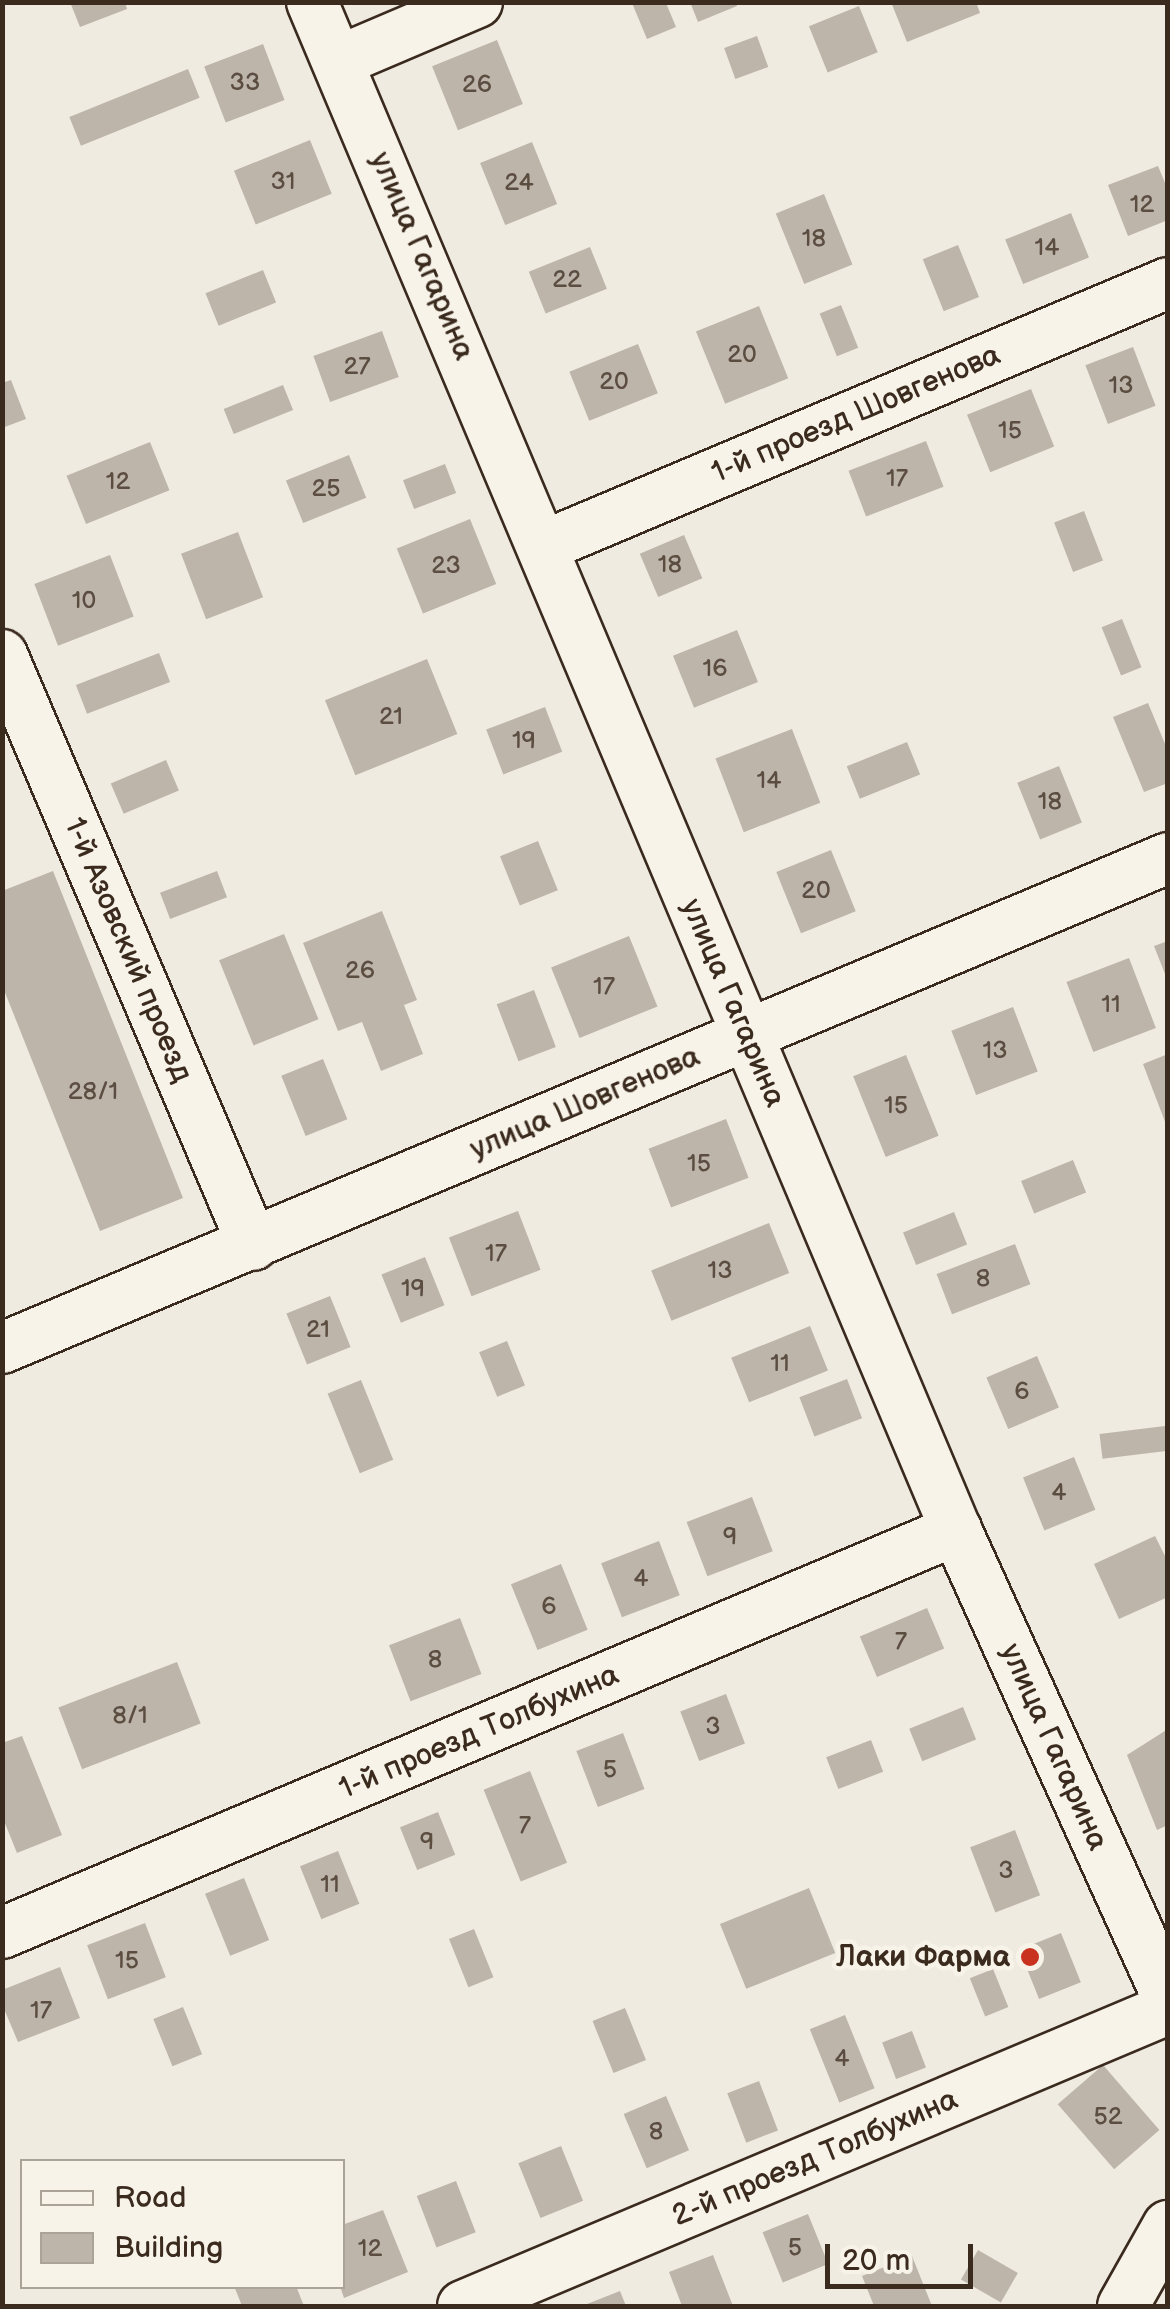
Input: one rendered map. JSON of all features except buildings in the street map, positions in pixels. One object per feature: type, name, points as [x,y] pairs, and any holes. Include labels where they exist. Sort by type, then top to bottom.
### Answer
[{"type":"street","name":"улица Гагарина","points":[[312,2],[956,1530],[1168,1998]]},
{"type":"street","points":[[340,61],[477,2]]},
{"type":"street","name":"1-й проезд Шовгенова","points":[[544,546],[1168,283]]},
{"type":"street","name":"1-й Азовский проезд","points":[[2,655],[254,1245]]},
{"type":"street","name":"улица Шовгенова","points":[[2,1348],[1168,858]]},
{"type":"street","name":"1-й проезд Толбухина","points":[[2,1933],[956,1530]]},
{"type":"street","name":"2-й проезд Толбухина","points":[[463,2306],[1168,2010]]},
{"type":"street","points":[[1123,2306],[1168,2226]]},
{"type":"place","name":"Лаки Фарма","points":[[1030,1957]]}]
